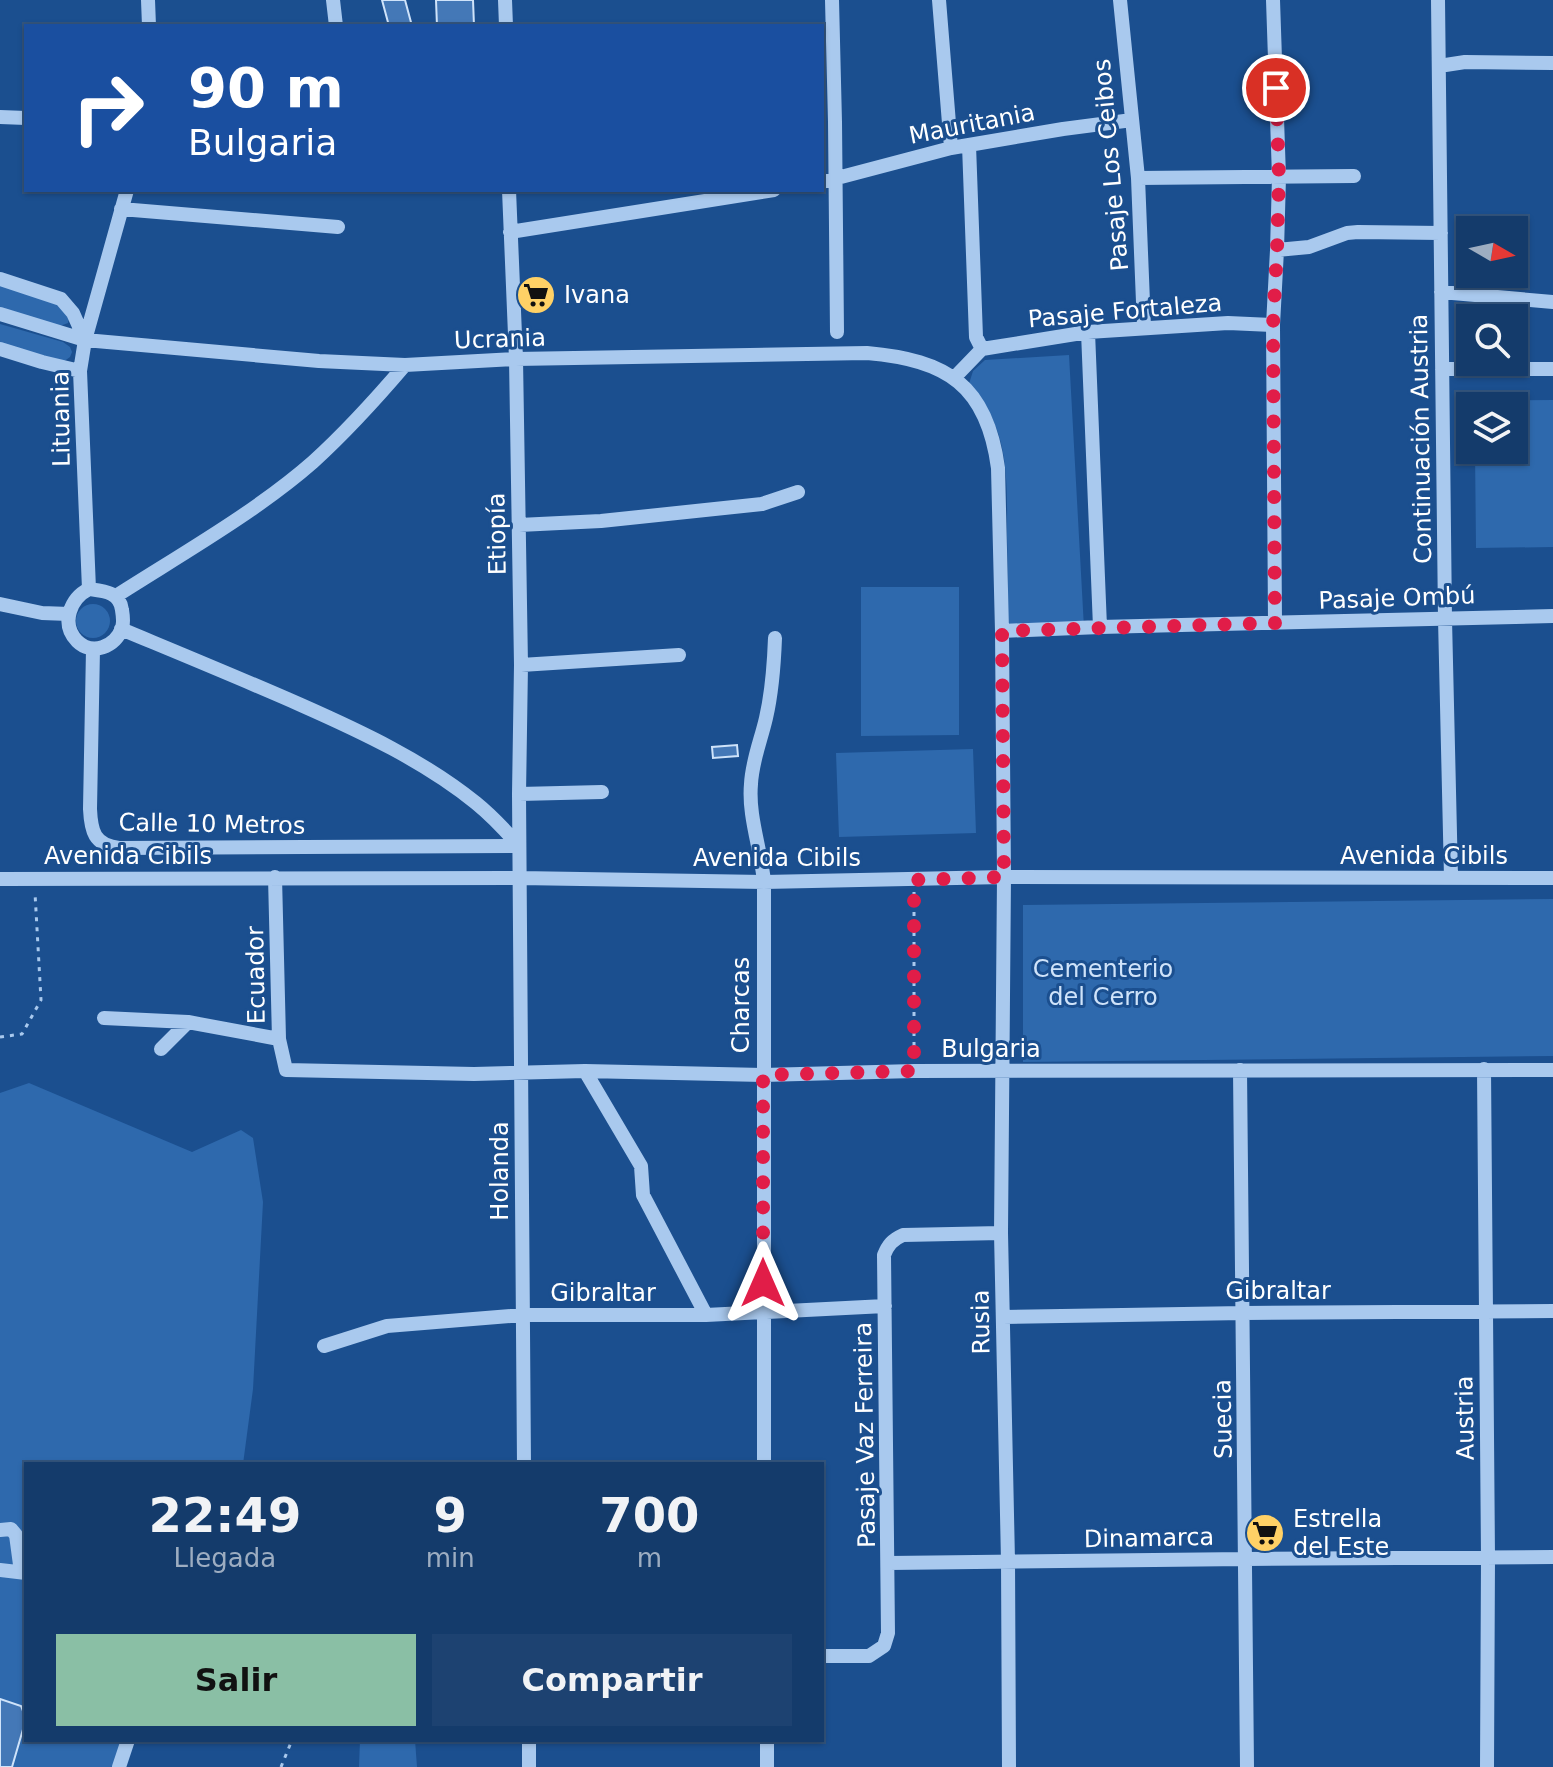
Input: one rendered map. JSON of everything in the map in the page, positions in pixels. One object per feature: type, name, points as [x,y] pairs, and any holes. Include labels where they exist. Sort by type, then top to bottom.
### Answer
[{"type":"street","points":[[148,0],[149,24]]},
{"type":"street","points":[[333,0],[336,24]]},
{"type":"street","points":[[505,0],[506,24]]},
{"type":"street","points":[[832,0],[827,27],[835,122],[829,180],[837,332]]},
{"type":"street","points":[[939,0],[951,148]]},
{"type":"street","name":"Pasaje Los Ceibos","points":[[1120,0],[1138,178],[1144,327]]},
{"type":"street","points":[[1273,0],[1279,177],[1273,325],[1275,623]]},
{"type":"street","name":"Continuación Austria","points":[[1438,0],[1451,877]]},
{"type":"street","points":[[1439,66],[1465,62],[1553,63]]},
{"type":"street","points":[[0,117],[24,118]]},
{"type":"street","name":"Mauritania","points":[[829,180],[951,148],[1132,120]]},
{"type":"street","points":[[954,378],[982,349],[976,337],[969,145]]},
{"type":"street","points":[[1138,178],[1354,176]]},
{"type":"street","name":"Lituania","points":[[89,589],[80,371],[85,340],[126,192]]},
{"type":"street","name":"Etiopía","points":[[509,192],[519,525],[520,878]]},
{"type":"street","points":[[510,232],[761,192]]},
{"type":"street","points":[[121,209],[338,227]]},
{"type":"street","points":[[1277,250],[1309,247],[1347,233],[1441,233]]},
{"type":"street","points":[[0,279],[61,299],[73,313],[85,340]]},
{"type":"street","points":[[1441,292],[1553,302]]},
{"type":"street","name":"Ucrania","points":[[0,314],[85,340],[319,361],[405,365],[516,359],[837,352],[896,356],[938,368],[954,378]]},
{"type":"street","name":"Pasaje Fortaleza","points":[[982,349],[1088,332],[1144,327],[1228,323],[1273,325]]},
{"type":"street","points":[[1088,332],[1100,627]]},
{"type":"street","points":[[0,349],[80,371]]},
{"type":"street","points":[[116,596],[237,517],[310,464],[357,421],[405,365]]},
{"type":"street","points":[[1442,369],[1553,369]]},
{"type":"street","name":"Rusia","points":[[954,378],[979,406],[989,425],[998,468],[1004,877],[1001,1233],[1009,1767]]},
{"type":"street","points":[[519,525],[601,521],[747,506],[798,492]]},
{"type":"street","points":[[89,589],[116,596],[122,604],[123,623],[118,637],[104,647],[93,649],[77,642],[69,614],[75,598],[89,589]]},
{"type":"street","points":[[0,604],[42,613],[69,614]]},
{"type":"street","name":"Pasaje Ombú","points":[[1002,631],[1553,616]]},
{"type":"street","points":[[121,629],[247,681],[400,753],[476,802],[519,846]]},
{"type":"street","name":"Charcas","points":[[764,1462],[764,882],[750,789],[754,760],[770,700],[775,638]]},
{"type":"street","name":"Calle 10 Metros","points":[[93,649],[90,809],[92,831],[104,844],[119,848],[519,846]]},
{"type":"street","points":[[521,665],[679,655]]},
{"type":"street","points":[[519,794],[602,792]]},
{"type":"street","name":"Avenida Cibils","points":[[0,879],[275,877],[764,882],[1004,877],[1553,878]]},
{"type":"street","name":"Ecuador","points":[[275,877],[279,1039],[286,1070]]},
{"type":"street","name":"Holanda","points":[[520,878],[524,1462]]},
{"type":"street","points":[[104,1018],[188,1022],[279,1039]]},
{"type":"street","points":[[161,1049],[188,1022]]},
{"type":"street","name":"Austria","points":[[1484,1069],[1487,1767]]},
{"type":"street","name":"Bulgaria","points":[[286,1070],[763,1075],[914,1071],[1553,1070]]},
{"type":"street","name":"Suecia","points":[[1240,1070],[1247,1767]]},
{"type":"street","points":[[585,1071],[641,1166],[643,1195],[706,1315]]},
{"type":"street","name":"Pasaje Vaz Ferreira","points":[[824,1656],[869,1656],[884,1646],[888,1633],[884,1255],[894,1239],[903,1235],[1001,1233]]},
{"type":"street","name":"Gibraltar","points":[[324,1346],[387,1326],[523,1315],[706,1315],[885,1306]]},
{"type":"street","name":"Gibraltar","points":[[1003,1317],[1553,1311]]},
{"type":"street","points":[[0,1530],[11,1529],[16,1535],[24,1573],[0,1570]]},
{"type":"street","name":"Dinamarca","points":[[889,1563],[1553,1557]]},
{"type":"street","points":[[119,1767],[127,1742]]},
{"type":"street","points":[[529,1742],[529,1767]]},
{"type":"street","points":[[767,1742],[767,1767]]},
{"type":"path","points":[[0,1037],[22,1034],[41,1000],[34,878]]},
{"type":"path","points":[[914,880],[914,1071]]},
{"type":"path","points":[[281,1767],[291,1742]]},
{"type":"green space","points":[[0,285],[56,303],[69,318],[68,323],[60,326],[0,309]]},
{"type":"green space","points":[[0,324],[63,342],[70,347],[70,357],[63,362],[0,345]]},
{"type":"green space","points":[[1069,355],[1084,628],[1008,630],[1004,456],[992,418],[968,387],[973,371],[985,360]]},
{"type":"green space","points":[[1528,400],[1553,400],[1553,547],[1476,548],[1475,464],[1528,464]]},
{"type":"green space","points":[[861,587],[959,587],[959,735],[861,736]]},
{"type":"green space","points":[[93,604],[105,609],[110,621],[105,633],[93,638],[81,633],[76,621],[81,609]]},
{"type":"green space","points":[[973,749],[976,833],[839,837],[836,753]]},
{"type":"green space","name":"Cementerio del Cerro","points":[[1553,899],[1553,1056],[1023,1062],[1023,905]]},
{"type":"green space","points":[[29,1083],[192,1152],[241,1130],[253,1138],[263,1202],[253,1389],[243,1462],[24,1462],[24,1566],[0,1565],[0,1093]]},
{"type":"green space","points":[[0,1574],[24,1576],[24,1742],[122,1742],[113,1767],[0,1767]]},
{"type":"green space","points":[[360,1742],[415,1742],[417,1767],[359,1767]]},
{"type":"building","points":[[382,0],[405,0],[411,24],[388,24]]},
{"type":"building","points":[[436,0],[473,0],[474,24],[437,24]]},
{"type":"building","points":[[737,745],[738,756],[713,758],[712,747]]},
{"type":"building","points":[[0,1699],[21,1706],[24,1726],[12,1767],[0,1767]]},
{"type":"place","name":"Ivana","points":[[536,295]]},
{"type":"place","name":"Estrella del Este","points":[[1265,1533]]},
{"type":"route","points":[[763,1283],[763,1075],[914,1071],[914,880],[1004,877],[1002,631],[1275,623],[1273,325],[1279,177],[1276,88]]}]
